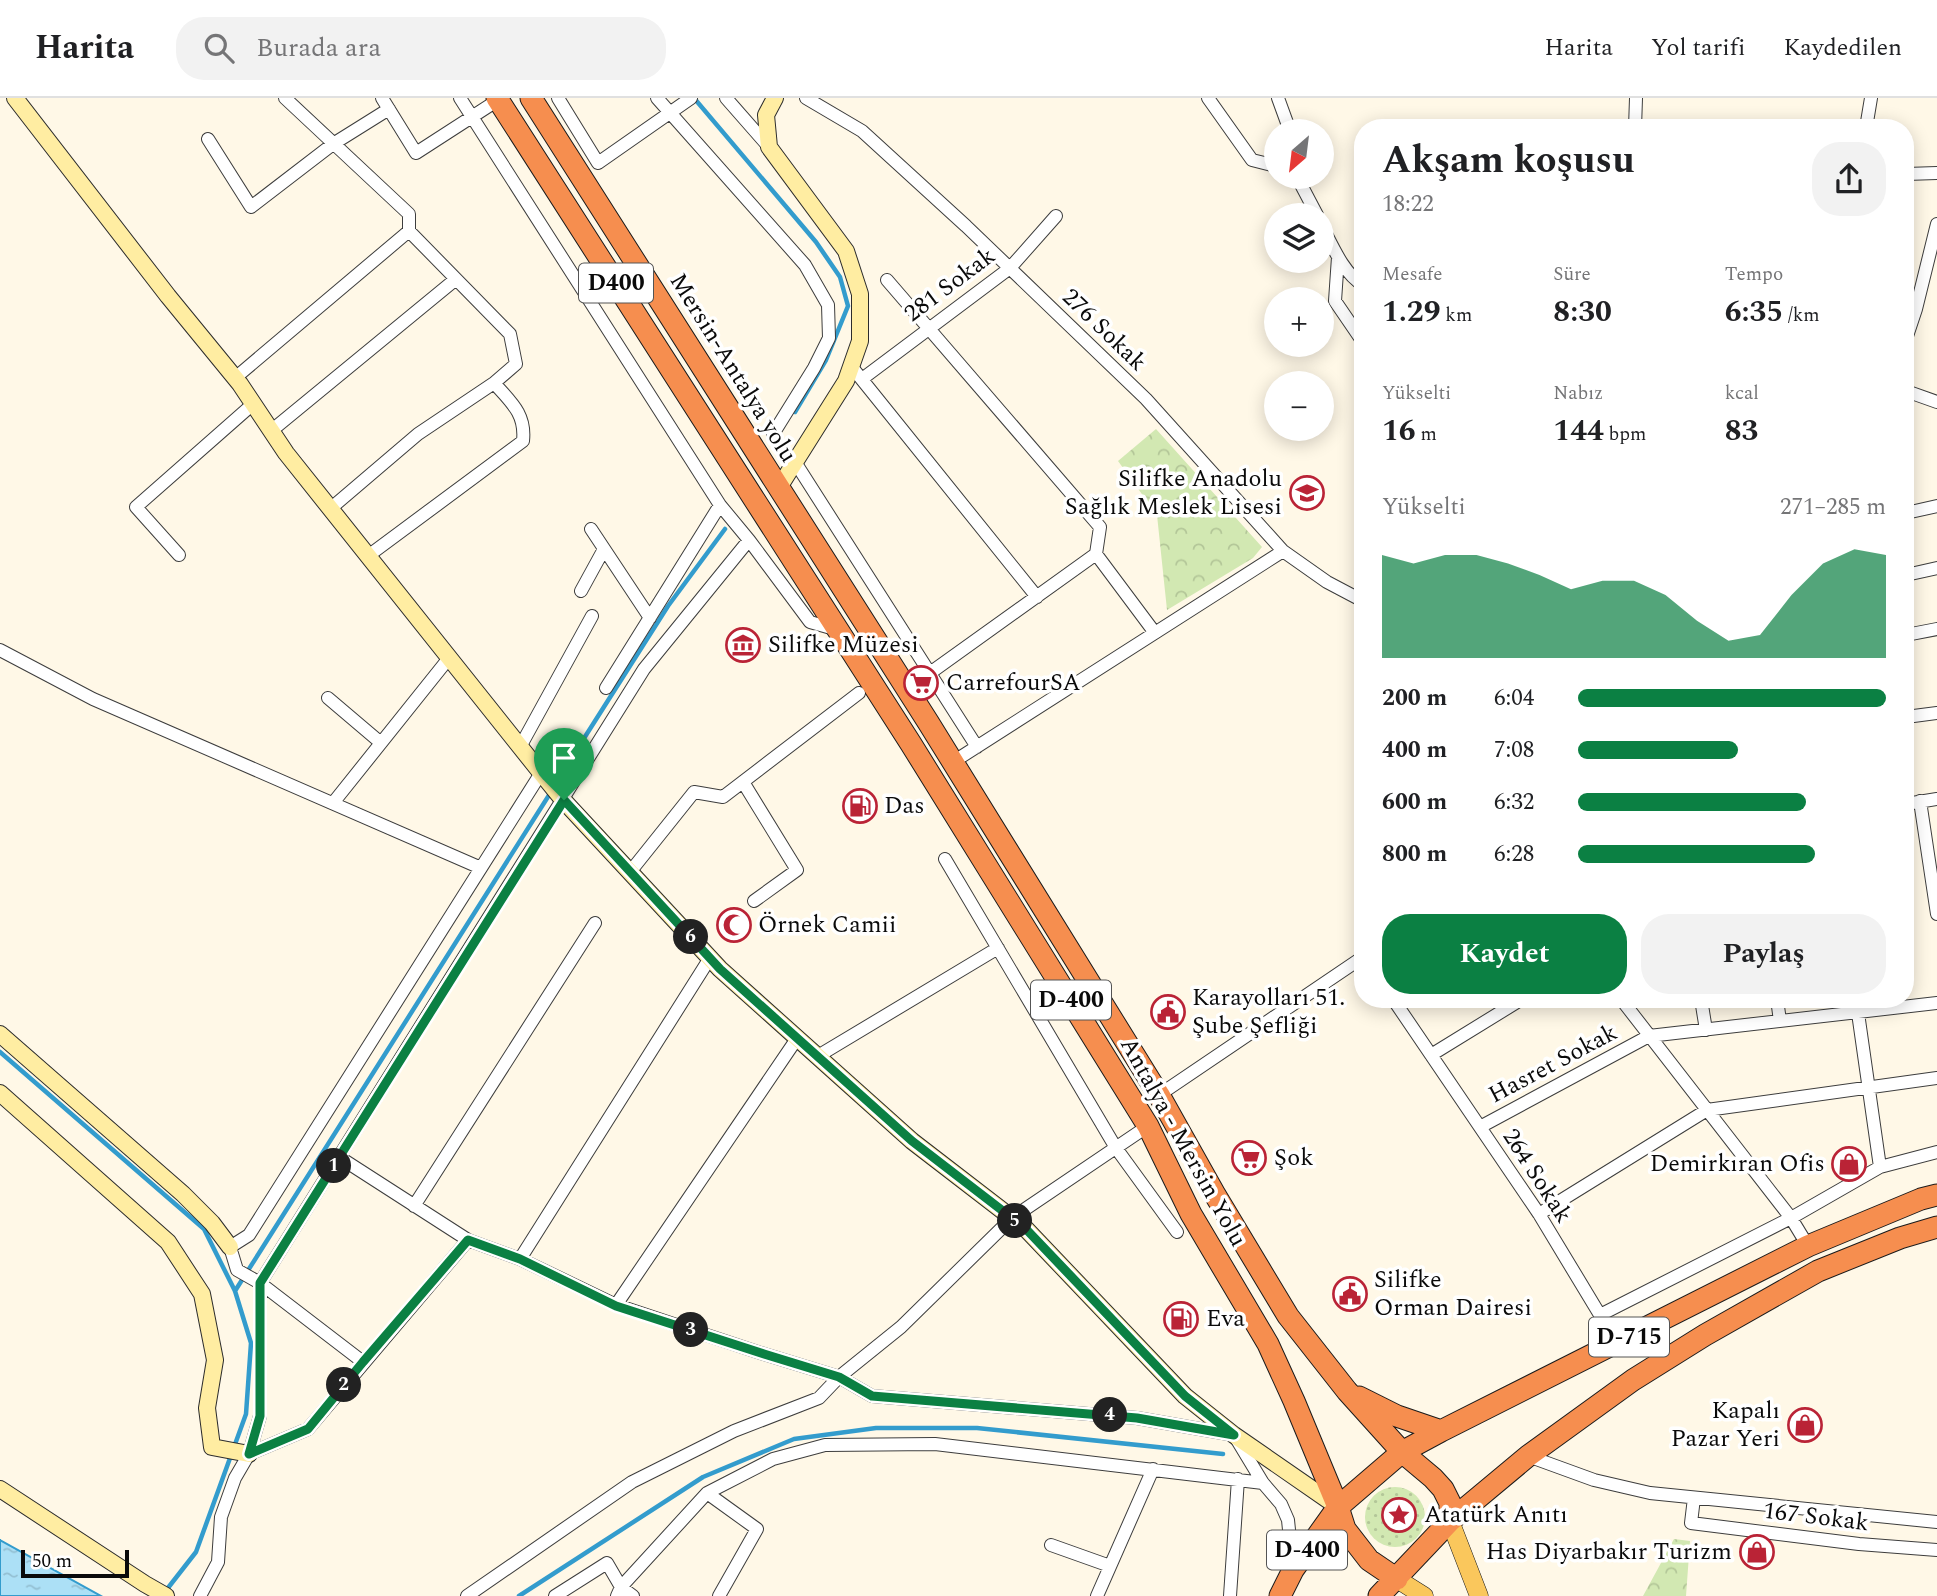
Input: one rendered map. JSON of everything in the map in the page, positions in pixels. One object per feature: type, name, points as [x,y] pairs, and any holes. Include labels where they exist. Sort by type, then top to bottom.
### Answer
[{"type":"highway","name":"Mersin-Antalya yolu","points":[[531,98],[778,489]]},
{"type":"highway","name":"Mersin-Antalya yolu","points":[[498,99],[764,514]]},
{"type":"highway","name":"Antalya - Mersin Yolu","points":[[778,489],[953,762],[1159,1095],[1214,1193],[1288,1315],[1347,1391],[1402,1452]]},
{"type":"highway","name":"Antalya - Mersin Yolu","points":[[764,514],[911,744],[1148,1126],[1191,1214],[1268,1344],[1338,1507]]},
{"type":"highway","name":"D-715","points":[[1338,1507],[1402,1452],[1441,1431],[1808,1246],[1937,1195]]},
{"type":"highway","name":"D-715","points":[[1450,1521],[1528,1456],[1633,1380],[1705,1335],[1818,1271],[1900,1238],[1937,1227]]},
{"type":"highway","points":[[1347,1391],[1397,1416],[1441,1431]]},
{"type":"highway","points":[[1379,1596],[1450,1521],[1450,1503],[1443,1489],[1402,1452]]},
{"type":"highway","points":[[1338,1507],[1345,1529],[1356,1543],[1370,1560],[1397,1579]]},
{"type":"highway","name":"D-400","points":[[1280,1596],[1293,1570],[1338,1507]]},
{"type":"main road","points":[[1450,1521],[1479,1596]]},
{"type":"main road","points":[[1397,1579],[1424,1596]]},
{"type":"street","points":[[15,98],[235,378],[285,453],[541,773],[710,958],[912,1141],[1025,1228],[1185,1396],[1234,1435],[1338,1507]]},
{"type":"street","points":[[285,98],[409,214],[409,231],[510,334],[516,363],[494,383],[418,434],[330,509]]},
{"type":"street","points":[[460,98],[720,505],[810,622],[838,630]]},
{"type":"street","points":[[558,98],[598,163],[691,98]]},
{"type":"street","points":[[657,98],[675,110],[806,265],[828,305],[829,338],[814,368],[773,434]]},
{"type":"street","points":[[726,98],[769,147],[846,251],[860,294],[860,341],[856,372],[846,381],[778,489]]},
{"type":"street","points":[[769,147],[766,115],[775,98]]},
{"type":"street","name":"276 Sokak","points":[[806,98],[862,131],[1010,268],[1146,399],[1283,551],[1327,582],[1354,596]]},
{"type":"street","points":[[1208,98],[1252,160],[1264,163]]},
{"type":"street","points":[[1278,98],[1286,119]]},
{"type":"street","points":[[1635,119],[1636,98]]},
{"type":"street","points":[[1868,119],[1871,98]]},
{"type":"street","points":[[208,139],[251,207],[385,104],[416,153],[498,99]]},
{"type":"street","points":[[1914,174],[1937,173]]},
{"type":"street","name":"281 Sokak","points":[[856,372],[928,328],[1010,268],[1056,216]]},
{"type":"street","points":[[1914,315],[1937,225]]},
{"type":"street","points":[[235,378],[409,231]]},
{"type":"street","points":[[1334,249],[1354,277]]},
{"type":"street","points":[[1338,257],[1335,302],[1354,329]]},
{"type":"street","points":[[271,431],[456,279]]},
{"type":"street","points":[[887,280],[1100,527],[1097,554],[1155,633]]},
{"type":"street","points":[[856,372],[1037,597]]},
{"type":"street","points":[[368,556],[523,441],[524,426],[518,411],[494,383]]},
{"type":"street","points":[[1914,394],[1937,402]]},
{"type":"street","points":[[179,555],[135,508],[253,404]]},
{"type":"street","points":[[795,462],[977,747]]},
{"type":"street","points":[[606,688],[720,505]]},
{"type":"street","points":[[1914,511],[1937,506]]},
{"type":"street","points":[[591,529],[650,618]]},
{"type":"street","points":[[200,1596],[218,1562],[221,1517],[235,1478],[249,1454],[260,1416],[260,1283],[644,670],[749,540]]},
{"type":"street","points":[[581,591],[604,549]]},
{"type":"street","points":[[953,762],[1283,551]]},
{"type":"street","points":[[930,673],[1097,554]]},
{"type":"street","points":[[1914,573],[1937,568]]},
{"type":"street","points":[[520,747],[592,617]]},
{"type":"street","points":[[1914,633],[1937,629]]},
{"type":"street","points":[[0,650],[93,699],[481,868]]},
{"type":"street","points":[[333,803],[449,658]]},
{"type":"street","points":[[630,872],[694,792],[723,797],[859,693]]},
{"type":"street","points":[[328,698],[381,743]]},
{"type":"street","points":[[1914,716],[1937,713]]},
{"type":"street","points":[[230,1247],[249,1235],[541,773]]},
{"type":"street","points":[[743,782],[797,870],[754,901]]},
{"type":"street","points":[[1914,803],[1937,799]]},
{"type":"street","points":[[1920,802],[1937,914]]},
{"type":"street","points":[[945,859],[1116,1148],[1177,1232]]},
{"type":"street","points":[[414,1206],[595,923]]},
{"type":"street","points":[[818,1055],[998,948]]},
{"type":"street","points":[[520,1259],[710,958]]},
{"type":"street","points":[[1159,1095],[1354,963]]},
{"type":"street","name":"Hasret Sokak","points":[[1914,1004],[1937,1003]]},
{"type":"street","name":"264 Sokak","points":[[1399,1008],[1539,1214],[1600,1315],[1620,1342]]},
{"type":"street","points":[[1431,1055],[1507,1008]]},
{"type":"street","points":[[1627,1008],[1791,1218],[1808,1246]]},
{"type":"street","points":[[1702,1008],[1706,1030]]},
{"type":"street","points":[[1778,1008],[1780,1021]]},
{"type":"street","name":"Hasret Sokak","points":[[1480,1127],[1649,1036],[1780,1021],[1842,1008]]},
{"type":"street","points":[[1856,1008],[1880,1167]]},
{"type":"street","points":[[0,1034],[183,1194],[212,1223],[230,1247],[237,1270],[260,1283],[363,1362]]},
{"type":"street","points":[[616,1306],[798,1037]]},
{"type":"street","points":[[1539,1214],[1707,1110],[1937,1078]]},
{"type":"street","points":[[0,1093],[168,1242],[202,1294],[215,1360],[207,1408],[212,1447],[249,1454],[308,1429],[468,1240]]},
{"type":"street","points":[[467,1596],[632,1482],[734,1431],[819,1398],[839,1377],[901,1327],[1012,1218],[1148,1126]]},
{"type":"street","points":[[1600,1315],[1791,1218],[1880,1167],[1937,1152]]},
{"type":"street","points":[[339,1157],[468,1240],[520,1259],[616,1306],[839,1377],[872,1396],[1137,1418],[1234,1435],[1263,1483],[1281,1504],[1288,1520],[1293,1570]]},
{"type":"street","points":[[619,1592],[707,1493],[773,1459],[825,1445],[935,1444],[1263,1483]]},
{"type":"street","points":[[1528,1456],[1594,1480],[1650,1493],[1937,1522]]},
{"type":"street","points":[[1097,1596],[1153,1469]]},
{"type":"street","points":[[1230,1596],[1238,1479]]},
{"type":"street","points":[[0,1489],[166,1596]]},
{"type":"street","points":[[707,1493],[757,1529],[719,1596]]},
{"type":"street","name":"167 Sokak","points":[[1693,1498],[1691,1523],[1860,1544],[1937,1550]]},
{"type":"street","points":[[1051,1545],[1110,1566]]},
{"type":"street","points":[[555,1596],[607,1563],[619,1592]]},
{"type":"street","points":[[1397,1579],[1413,1596]]},
{"type":"street","points":[[619,1592],[632,1596]]},
{"type":"green space","points":[[1156,429],[1262,547],[1253,558],[1167,610],[1157,515],[1118,461]]},
{"type":"green space","points":[[1395,1487],[1412,1492],[1420,1500],[1425,1517],[1420,1534],[1412,1542],[1395,1547],[1378,1542],[1370,1534],[1365,1517],[1370,1500],[1378,1492]]},
{"type":"green space","points":[[1674,1539],[1690,1541],[1686,1596],[1643,1596]]},
{"type":"water","points":[[0,1540],[101,1596],[0,1596]]},
{"type":"waterway","points":[[694,98],[816,242],[840,277],[848,306],[826,360],[795,412]]},
{"type":"waterway","points":[[555,784],[668,606],[725,529]]},
{"type":"waterway","points":[[235,1291],[551,792]]},
{"type":"waterway","points":[[0,1052],[204,1229],[235,1291],[251,1343],[246,1414],[196,1552],[164,1593]]},
{"type":"waterway","points":[[519,1596],[703,1477],[794,1439],[876,1428],[977,1428],[1223,1454]]},
{"type":"place","name":"Silifke Anadolu Sağlık Meslek Lisesi","points":[[1307,493]]},
{"type":"place","name":"Silifke Müzesi","points":[[743,645]]},
{"type":"place","name":"CarrefourSA","points":[[921,683]]},
{"type":"place","name":"Das","points":[[860,806]]},
{"type":"place","name":"Örnek Camii","points":[[734,925]]},
{"type":"place","name":"Karayolları 51. Şube Şefliği","points":[[1168,1012]]},
{"type":"place","name":"Şok","points":[[1249,1158]]},
{"type":"place","name":"Demirkıran Ofis","points":[[1849,1164]]},
{"type":"place","name":"Silifke Orman Dairesi","points":[[1350,1294]]},
{"type":"place","name":"Eva","points":[[1181,1319]]},
{"type":"place","name":"Kapalı Pazar Yeri","points":[[1805,1425]]},
{"type":"place","name":"Atatürk Anıtı","points":[[1399,1515]]},
{"type":"place","name":"Has Diyarbakır Turizm","points":[[1757,1552]]},
{"type":"route","points":[[564,800],[720,969],[912,1141],[1025,1228],[1185,1396],[1234,1435],[1137,1418],[872,1396],[839,1377],[616,1306],[520,1259],[468,1240],[308,1429],[249,1454],[260,1416],[260,1283],[564,800]]}]
